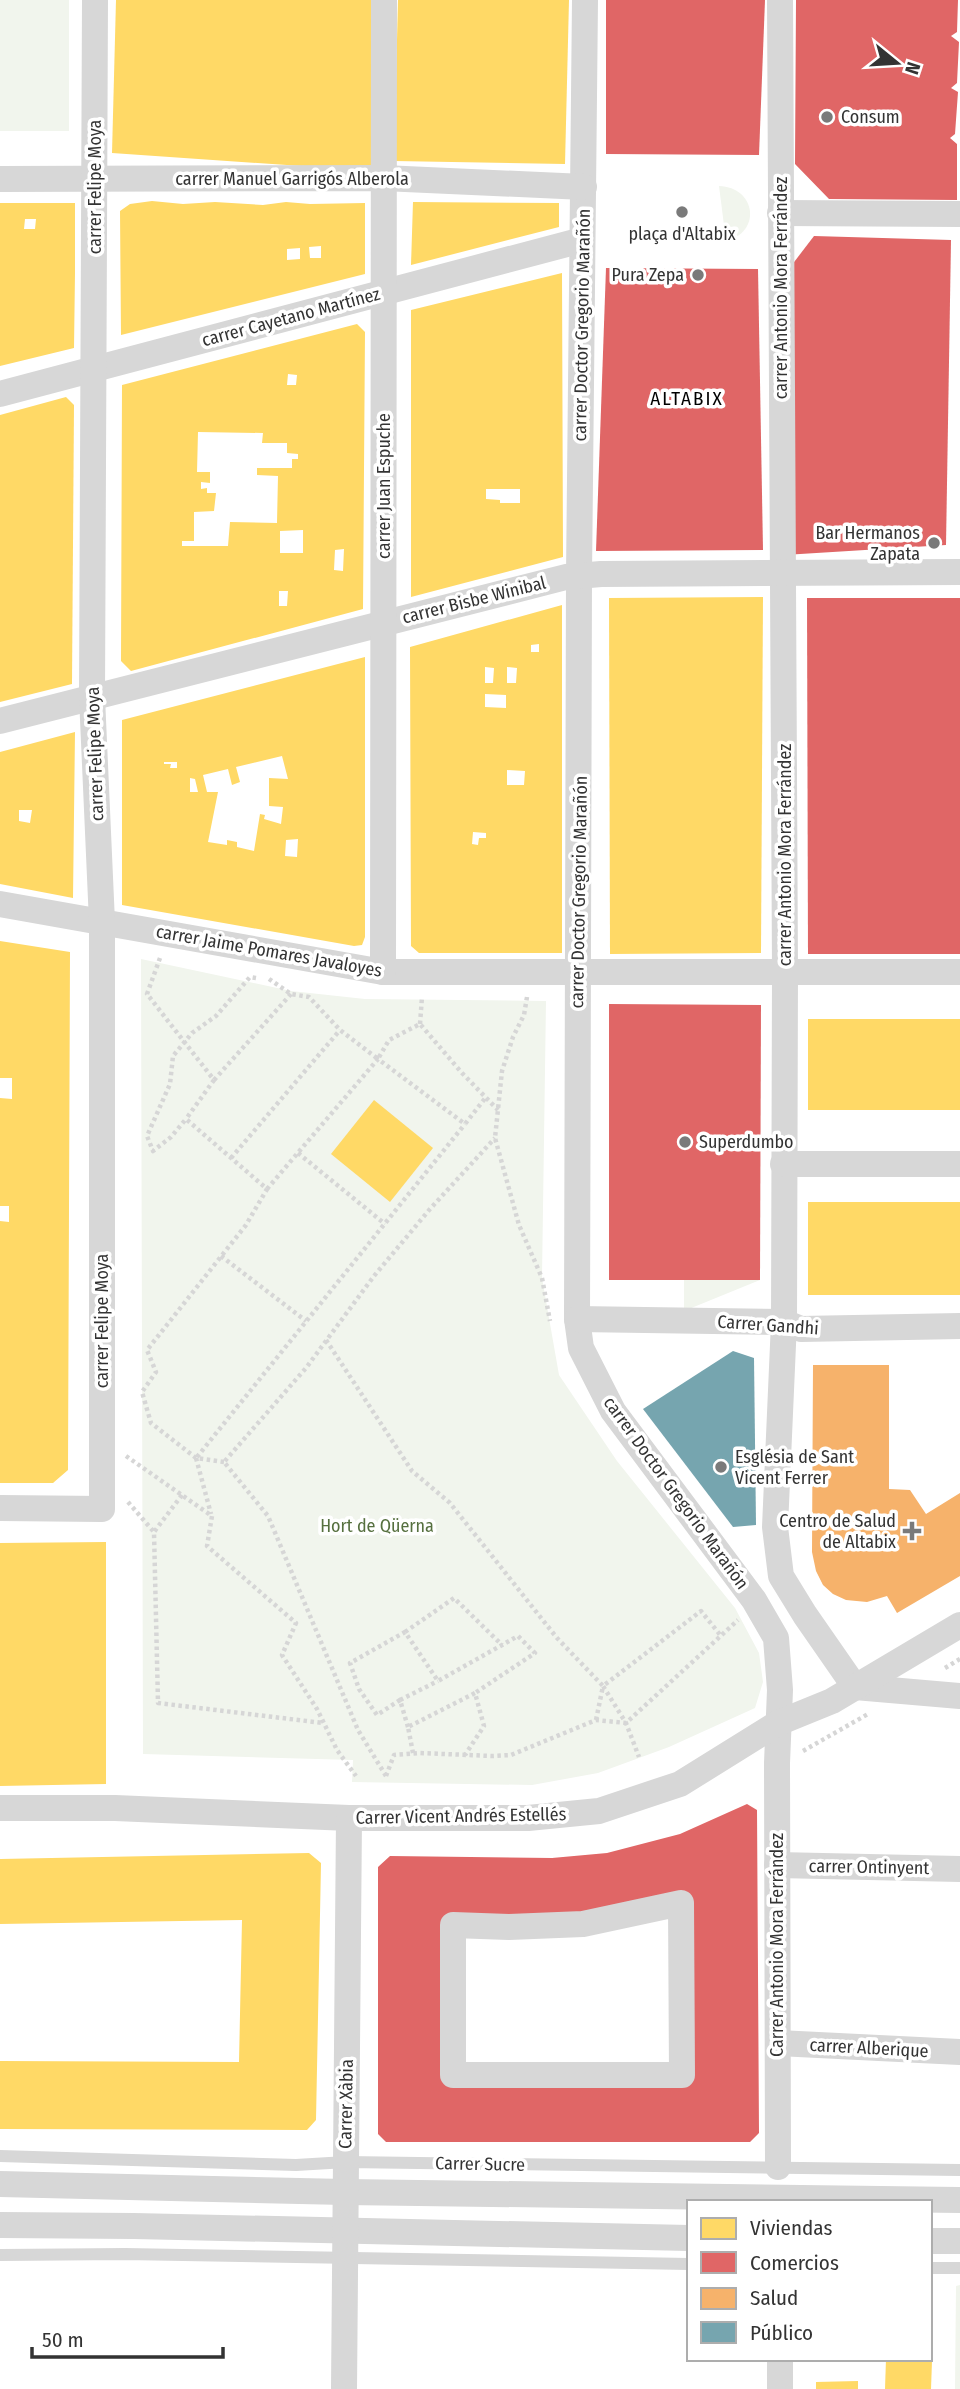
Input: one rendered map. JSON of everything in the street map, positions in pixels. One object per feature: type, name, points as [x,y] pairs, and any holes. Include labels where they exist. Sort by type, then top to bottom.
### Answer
[{"type":"street","name":"carrer Felipe Moya","points":[[0,1508],[102,1508],[102,922],[92,697],[95,0]]},
{"type":"street","name":"carrer Juan Espuche","points":[[383,971],[384,0]]},
{"type":"street","name":"carrer Doctor Gregorio Marañón","points":[[585,0],[579,576],[577,1319],[581,1348],[613,1411],[754,1600],[776,1638],[780,1690],[778,1723]]},
{"type":"street","name":"carrer Antonio Mora Ferrández","points":[[780,0],[784,573],[784,1322],[775,1527],[781,1576],[855,1687]]},
{"type":"street","name":"carrer Manuel Garrigós Alberola","points":[[0,179],[383,178],[584,187]]},
{"type":"street","points":[[780,213],[960,214]]},
{"type":"street","name":"carrer Cayetano Martínez","points":[[0,394],[582,240]]},
{"type":"street","name":"carrer Bisbe Winibal","points":[[0,721],[525,587],[579,576],[960,572]]},
{"type":"street","name":"carrer Jaime Pomares Javaloyes","points":[[0,904],[383,971],[960,972]]},
{"type":"street","points":[[783,1164],[960,1164]]},
{"type":"street","name":"Carrer Gandhi","points":[[577,1319],[784,1322],[801,1329],[960,1326]]},
{"type":"street","name":"Carrer Vicent Andrés Estellés","points":[[0,1808],[116,1808],[349,1818],[528,1818],[598,1811],[680,1784],[778,1723],[832,1701],[960,1625]]},
{"type":"street","points":[[855,1687],[960,1696]]},
{"type":"street","name":"Carrer Antonio Mora Ferrández","points":[[778,1723],[778,2167]]},
{"type":"street","name":"Carrer Xàbia","points":[[344,2389],[349,1818]]},
{"type":"street","name":"carrer Ontinyent","points":[[777,1865],[960,1869]]},
{"type":"street","points":[[681,1903],[682,2075],[453,2075],[453,1925],[509,1927],[583,1924],[681,1903]]},
{"type":"street","name":"carrer Alberique","points":[[778,2043],[960,2052]]},
{"type":"street","name":"Carrer Sucre","points":[[0,2184],[345,2192],[960,2200]]},
{"type":"street","points":[[0,2225],[687,2238]]},
{"type":"street","points":[[932,2241],[960,2241]]},
{"type":"street","points":[[780,2361],[780,2389]]},
{"type":"lane","name":"Carrer Sucre","points":[[0,2156],[296,2165],[345,2162],[960,2170]]},
{"type":"lane","points":[[0,2255],[687,2264]]},
{"type":"lane","points":[[932,2268],[960,2268]]},
{"type":"path","points":[[149,957],[160,957],[147,994],[214,1080]]},
{"type":"path","points":[[291,994],[214,1080],[171,1137],[153,1151],[147,1136],[170,1084],[173,1056],[192,1033],[216,1016],[250,977],[271,980],[291,994],[309,997],[340,1030],[465,1124]]},
{"type":"path","points":[[422,992],[420,1024],[498,1110]]},
{"type":"path","points":[[420,1024],[388,1040],[378,1059],[267,1189],[246,1225],[147,1350],[156,1372],[142,1392],[150,1423],[196,1458],[224,1462],[268,1516],[358,1730],[386,1776],[394,1755],[511,1755],[596,1720],[626,1723],[743,1615]]},
{"type":"path","points":[[231,1158],[340,1030]]},
{"type":"path","points":[[196,1458],[486,1097]]},
{"type":"path","points":[[186,1119],[267,1189]]},
{"type":"path","points":[[224,1462],[306,1368],[374,1276],[430,1209],[495,1139]]},
{"type":"path","points":[[298,1153],[385,1224]]},
{"type":"path","points":[[221,1256],[306,1321]]},
{"type":"path","points":[[327,1340],[412,1471],[450,1503],[557,1638],[603,1686],[626,1723],[639,1757]]},
{"type":"path","points":[[126,1443],[127,1468]]},
{"type":"path","points":[[126,1456],[212,1516]]},
{"type":"path","points":[[196,1458],[212,1516],[207,1546],[296,1623],[282,1655],[324,1723],[337,1750],[356,1776]]},
{"type":"path","points":[[127,1490],[127,1501],[154,1532]]},
{"type":"path","points":[[182,1495],[154,1532],[158,1703],[324,1723]]},
{"type":"path","points":[[408,1727],[475,1693],[535,1653],[518,1636],[502,1645],[438,1681],[400,1700],[377,1715],[359,1689],[350,1663],[405,1632],[454,1598],[502,1645]]},
{"type":"path","points":[[596,1720],[603,1686],[701,1611],[721,1636]]},
{"type":"path","points":[[405,1632],[438,1681]]},
{"type":"path","points":[[465,1755],[484,1726],[475,1693]]},
{"type":"path","points":[[400,1700],[413,1753]]},
{"type":"green space","points":[[0,0],[69,0],[69,131],[0,131]]},
{"type":"green space","points":[[719,186],[731,188],[741,194],[750,211],[745,229],[738,236],[726,241]]},
{"type":"green space","name":"Hort de Qüerna","points":[[141,959],[291,991],[365,999],[546,1001],[542,1278],[559,1375],[617,1461],[735,1608],[759,1653],[763,1682],[755,1708],[669,1747],[598,1773],[532,1785],[352,1782],[353,1760],[143,1754]]},
{"type":"green space","points":[[684,1280],[760,1280],[684,1311]]},
{"type":"green space","points":[[960,2285],[960,2389],[955,2389],[956,2286]]},
{"type":"building: Viviendas","points":[[116,0],[374,0],[374,171],[112,153]]},
{"type":"building: Viviendas","points":[[398,0],[569,0],[565,164],[394,161]]},
{"type":"building: Viviendas","points":[[152,201],[263,205],[286,202],[365,203],[365,274],[121,335],[120,211],[130,204]],"holes":[[[321,246],[321,258],[310,258],[309,247]],[[300,248],[300,259],[287,260],[287,249]]]},
{"type":"building: Viviendas","points":[[413,202],[559,203],[559,227],[411,265]]},
{"type":"building: Viviendas","points":[[0,203],[75,203],[74,348],[0,366]],"holes":[[[25,219],[36,219],[35,229],[24,229]]]},
{"type":"building: Viviendas","points":[[562,273],[563,557],[411,597],[411,310]],"holes":[[[486,489],[520,489],[520,503],[500,503],[500,500],[486,499]]]},
{"type":"building: Viviendas","points":[[357,324],[365,332],[363,609],[131,671],[121,661],[122,385]],"holes":[[[288,374],[297,375],[296,385],[287,385]],[[198,432],[263,433],[262,443],[287,443],[287,453],[298,454],[298,459],[292,459],[292,468],[257,468],[257,475],[278,476],[277,523],[230,522],[228,546],[182,546],[182,541],[194,541],[194,512],[214,511],[216,493],[207,493],[207,488],[201,489],[201,482],[210,483],[210,472],[197,472]],[[303,530],[303,553],[280,553],[280,531]],[[344,549],[343,571],[334,570],[335,550]],[[279,591],[288,591],[287,606],[279,606]]]},
{"type":"building: Viviendas","points":[[66,397],[74,405],[72,684],[0,702],[0,415]]},
{"type":"building: Viviendas","points":[[763,597],[761,953],[610,954],[609,598]]},
{"type":"building: Viviendas","points":[[562,605],[562,953],[419,953],[411,946],[410,647]],"holes":[[[539,644],[539,652],[531,652],[531,645]],[[485,667],[494,668],[493,683],[485,683]],[[507,667],[517,668],[516,683],[507,683]],[[485,694],[506,695],[506,708],[485,707]],[[507,770],[525,771],[524,785],[507,785]],[[473,832],[486,833],[486,838],[479,838],[478,845],[472,844]]]},
{"type":"building: Viviendas","points":[[365,657],[365,937],[362,945],[354,946],[122,905],[122,720]],"holes":[[[282,756],[288,779],[269,778],[269,806],[283,807],[281,824],[264,819],[265,815],[260,814],[254,851],[237,847],[237,842],[227,840],[227,845],[208,842],[218,792],[207,792],[203,775],[228,769],[232,785],[240,782],[236,767]],[[177,762],[177,768],[170,768],[171,764],[164,764]],[[190,778],[195,779],[198,792],[190,792]],[[298,839],[297,857],[285,856],[286,840]]]},
{"type":"building: Viviendas","points":[[75,732],[73,898],[0,884],[0,752]],"holes":[[[19,810],[32,810],[30,823],[19,821]]]},
{"type":"building: Viviendas","points":[[0,941],[70,952],[68,1470],[53,1483],[0,1483],[0,1221],[9,1222],[9,1206],[0,1206],[0,1098],[12,1099],[12,1078],[0,1078]]},
{"type":"building: Viviendas","points":[[808,1019],[960,1019],[960,1110],[808,1110]]},
{"type":"building: Viviendas","points":[[374,1100],[433,1148],[390,1202],[331,1154]]},
{"type":"building: Viviendas","points":[[808,1202],[960,1202],[960,1295],[808,1295]]},
{"type":"building: Viviendas","points":[[106,1542],[106,1784],[0,1786],[0,1543]]},
{"type":"building: Viviendas","points":[[309,1853],[321,1863],[316,2120],[307,2130],[0,2129],[0,2061],[239,2062],[242,1920],[0,1924],[0,1859]]},
{"type":"building: Viviendas","points":[[886,2361],[932,2361],[931,2389],[885,2389]]},
{"type":"building: Viviendas","points":[[858,2381],[858,2389],[816,2389],[816,2382]]},
{"type":"building: Comercios","points":[[606,0],[765,0],[759,155],[606,154]]},
{"type":"building: Comercios","points":[[796,0],[958,0],[957,32],[951,36],[959,42],[957,83],[951,88],[958,92],[955,134],[950,138],[957,144],[957,200],[829,199],[795,164]]},
{"type":"building: Comercios","points":[[814,236],[951,240],[946,545],[784,555],[788,270]]},
{"type":"building: Comercios","points":[[606,268],[758,269],[763,550],[596,551]]},
{"type":"building: Comercios","points":[[807,598],[960,598],[960,954],[808,954]]},
{"type":"building: Comercios","name":"Superdumbo","points":[[609,1004],[761,1005],[760,1280],[609,1280]]},
{"type":"building: Comercios","points":[[747,1804],[757,1810],[759,2133],[750,2142],[386,2142],[378,2134],[378,1867],[390,1856],[552,1858],[607,1853],[680,1834]],"holes":[[[681,1903],[682,2075],[453,2075],[453,1925]]]},
{"type":"building: Salud","points":[[813,1365],[889,1365],[889,1489],[910,1490],[926,1514],[960,1493],[960,1576],[897,1613],[887,1596],[867,1602],[846,1600],[833,1594],[823,1585],[816,1571],[812,1552]]},
{"type":"building: Público","name":"Església de Sant Vicent Ferrer","points":[[733,1351],[754,1358],[756,1525],[733,1527],[643,1409]]},
{"type":"place","name":"Consum","points":[[827,117]]},
{"type":"place","name":"plaça d'Altabix","points":[[682,212]]},
{"type":"place","name":"Pura Zepa","points":[[698,275]]},
{"type":"place","name":"Bar Hermanos Zapata","points":[[934,543]]},
{"type":"place","name":"Superdumbo","points":[[685,1142]]},
{"type":"place","name":"Església de Sant Vicent Ferrer","points":[[721,1467]]},
{"type":"place","name":"Centro de Salud de Altabix","points":[[912,1531]]},
{"type":"district","name":"ALTABIX","points":[[687,398]]}]
